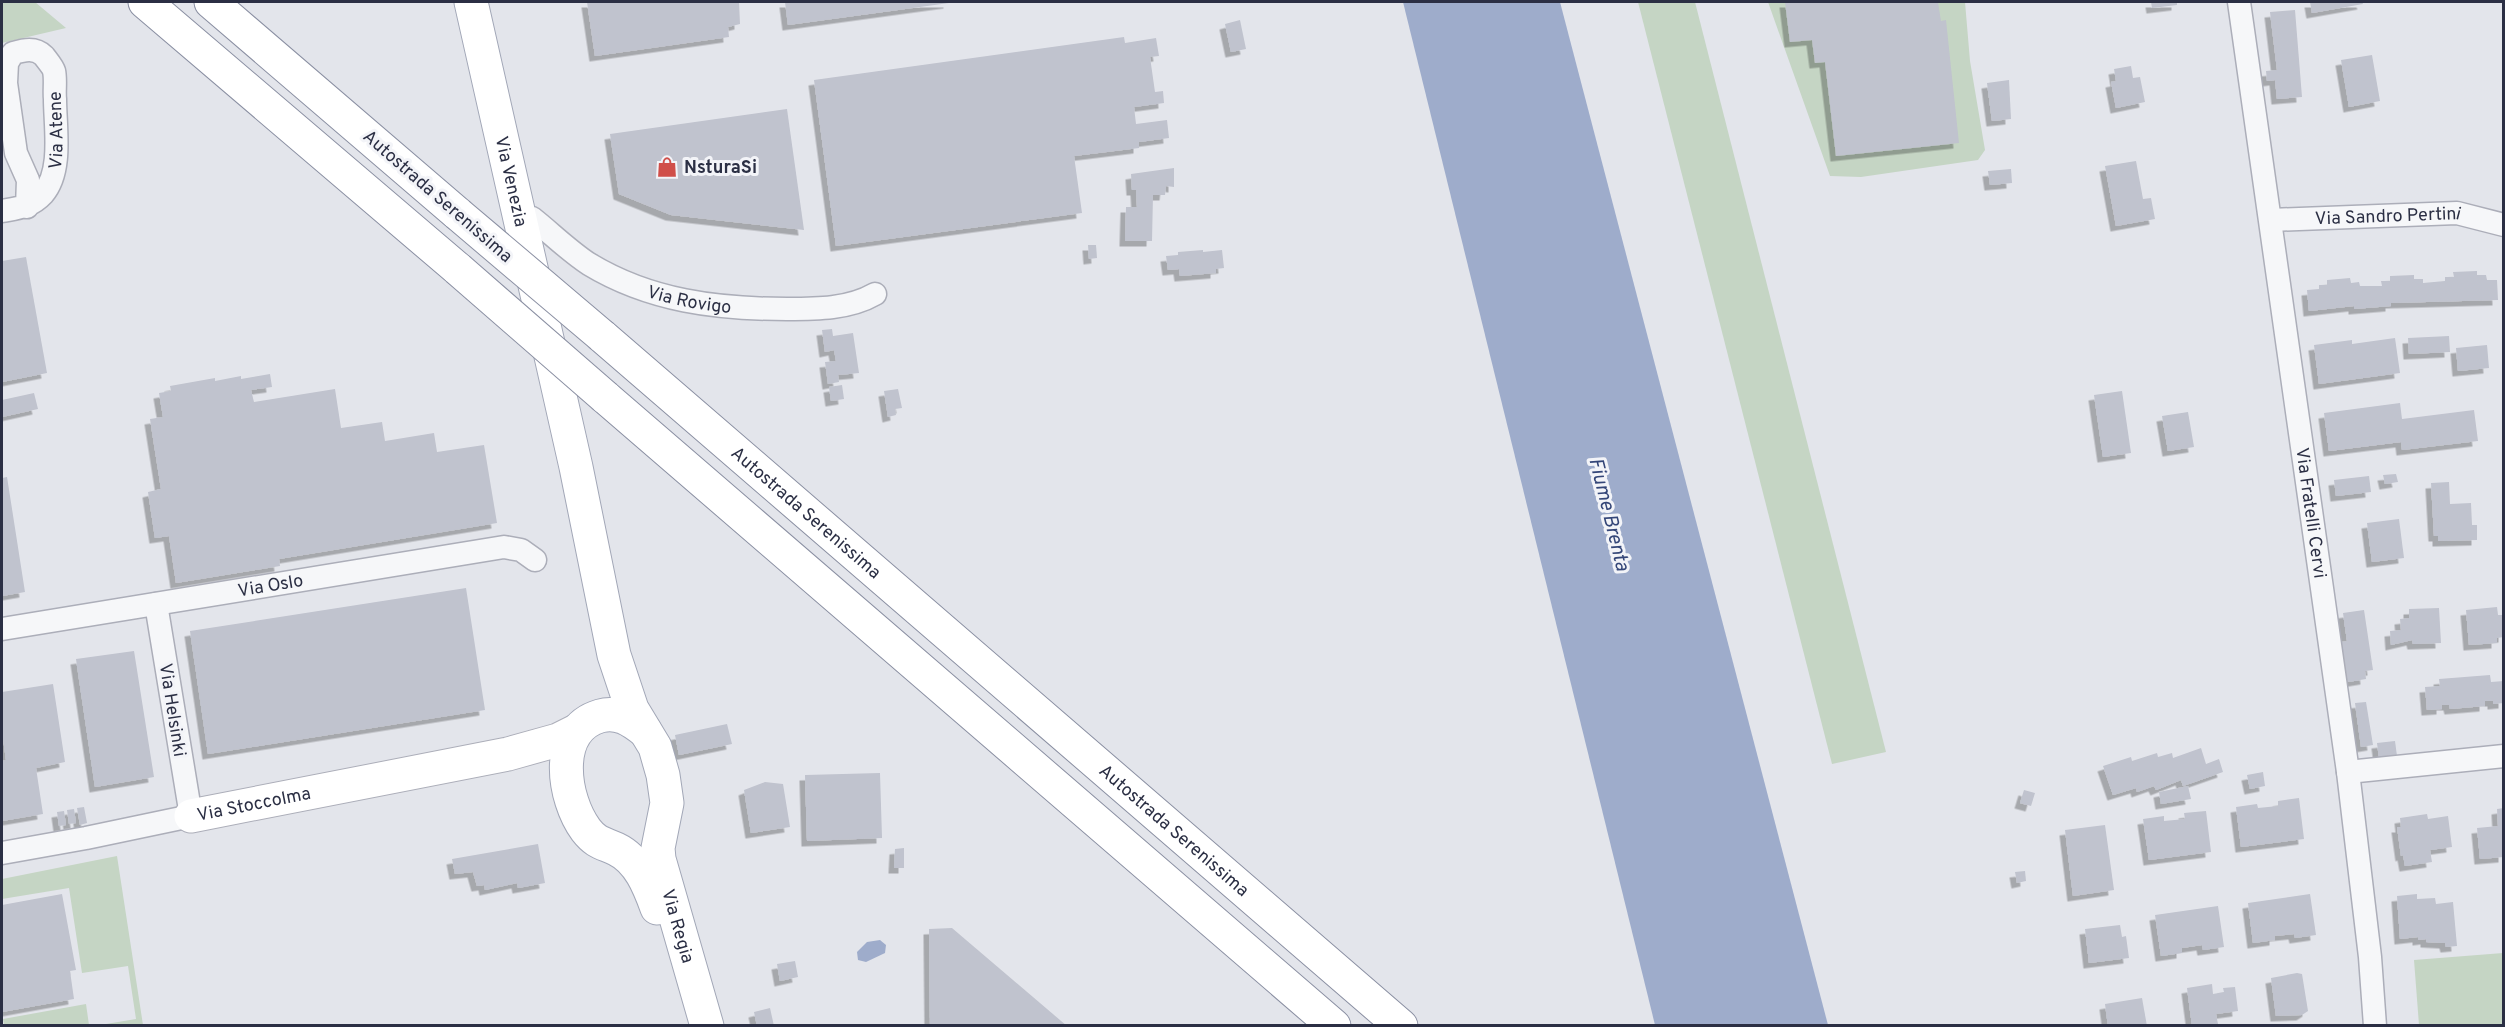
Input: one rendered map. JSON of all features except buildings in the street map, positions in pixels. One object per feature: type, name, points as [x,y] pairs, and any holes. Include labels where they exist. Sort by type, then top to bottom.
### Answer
[{"type":"main road","points":[[145,2],[458,269],[1334,1026]]},
{"type":"main road","name":"Autostrada Serenissima","points":[[211,2],[602,336],[1401,1026]]},
{"type":"main road","name":"Via Venezia","points":[[471,2],[576,467]]},
{"type":"main road","name":"Via Regia","points":[[576,467],[614,655],[632,709],[655,747],[663,775],[667,803],[659,859],[706,1026]]},
{"type":"main road","name":"Via Regia","points":[[614,655],[608,690],[566,756],[570,790],[585,829],[603,845],[616,849],[630,859],[649,887],[657,907],[690,1026]]},
{"type":"main road","points":[[585,724],[606,714],[621,715],[645,731]]},
{"type":"main road","name":"Via Stoccolma","points":[[191,816],[508,754],[558,740],[585,724]]},
{"type":"main road","name":"Via Stoccolma","points":[[508,754],[543,764],[554,772],[570,790]]},
{"type":"main road","points":[[616,849],[636,846],[651,840],[662,826]]},
{"type":"street","name":"Via Fratelli Cervi","points":[[2239,2],[2348,772],[2370,957],[2375,1026]]},
{"type":"street","name":"Via Atene","points":[[26,50],[43,55],[54,71],[56,147],[54,167],[45,192],[27,207],[28,180],[16,153],[6,83],[7,63],[13,53],[26,50]]},
{"type":"street","points":[[2,211],[27,207]]},
{"type":"street","name":"Via Sandro Pertini","points":[[2271,220],[2457,213],[2504,225]]},
{"type":"street","name":"Via Rovigo","points":[[521,221],[532,219],[589,264],[643,290],[682,301],[734,309],[810,309],[852,305],[875,294]]},
{"type":"street","name":"Via Oslo","points":[[2,629],[504,547],[521,550],[535,560]]},
{"type":"street","name":"Via Helsinki","points":[[156,604],[191,816]]},
{"type":"street","points":[[2348,772],[2504,756]]},
{"type":"street","name":"Via Stoccolma","points":[[2,853],[191,816]]},
{"type":"green space","points":[[2,2],[35,2],[66,28],[2,43]]},
{"type":"green space","points":[[1638,2],[1695,2],[1886,752],[1832,764]]},
{"type":"green space","points":[[1768,2],[1965,2],[1970,61],[1985,150],[1978,160],[1861,177],[1830,176]]},
{"type":"green space","points":[[117,856],[143,1025],[100,1025],[136,1019],[128,966],[82,973],[69,888],[2,899],[2,879]]},
{"type":"green space","points":[[2503,953],[2503,1025],[2419,1025],[2414,960]]},
{"type":"green space","points":[[86,1004],[89,1025],[4,1025],[3,1019]]},
{"type":"water","name":"Fiume Brenta","points":[[1403,2],[1560,2],[1828,1025],[1655,1025]]},
{"type":"water","points":[[880,940],[886,945],[885,953],[866,962],[858,960],[857,952],[867,942]]},
{"type":"place","name":"NsturaSi","points":[[667,167]]}]
